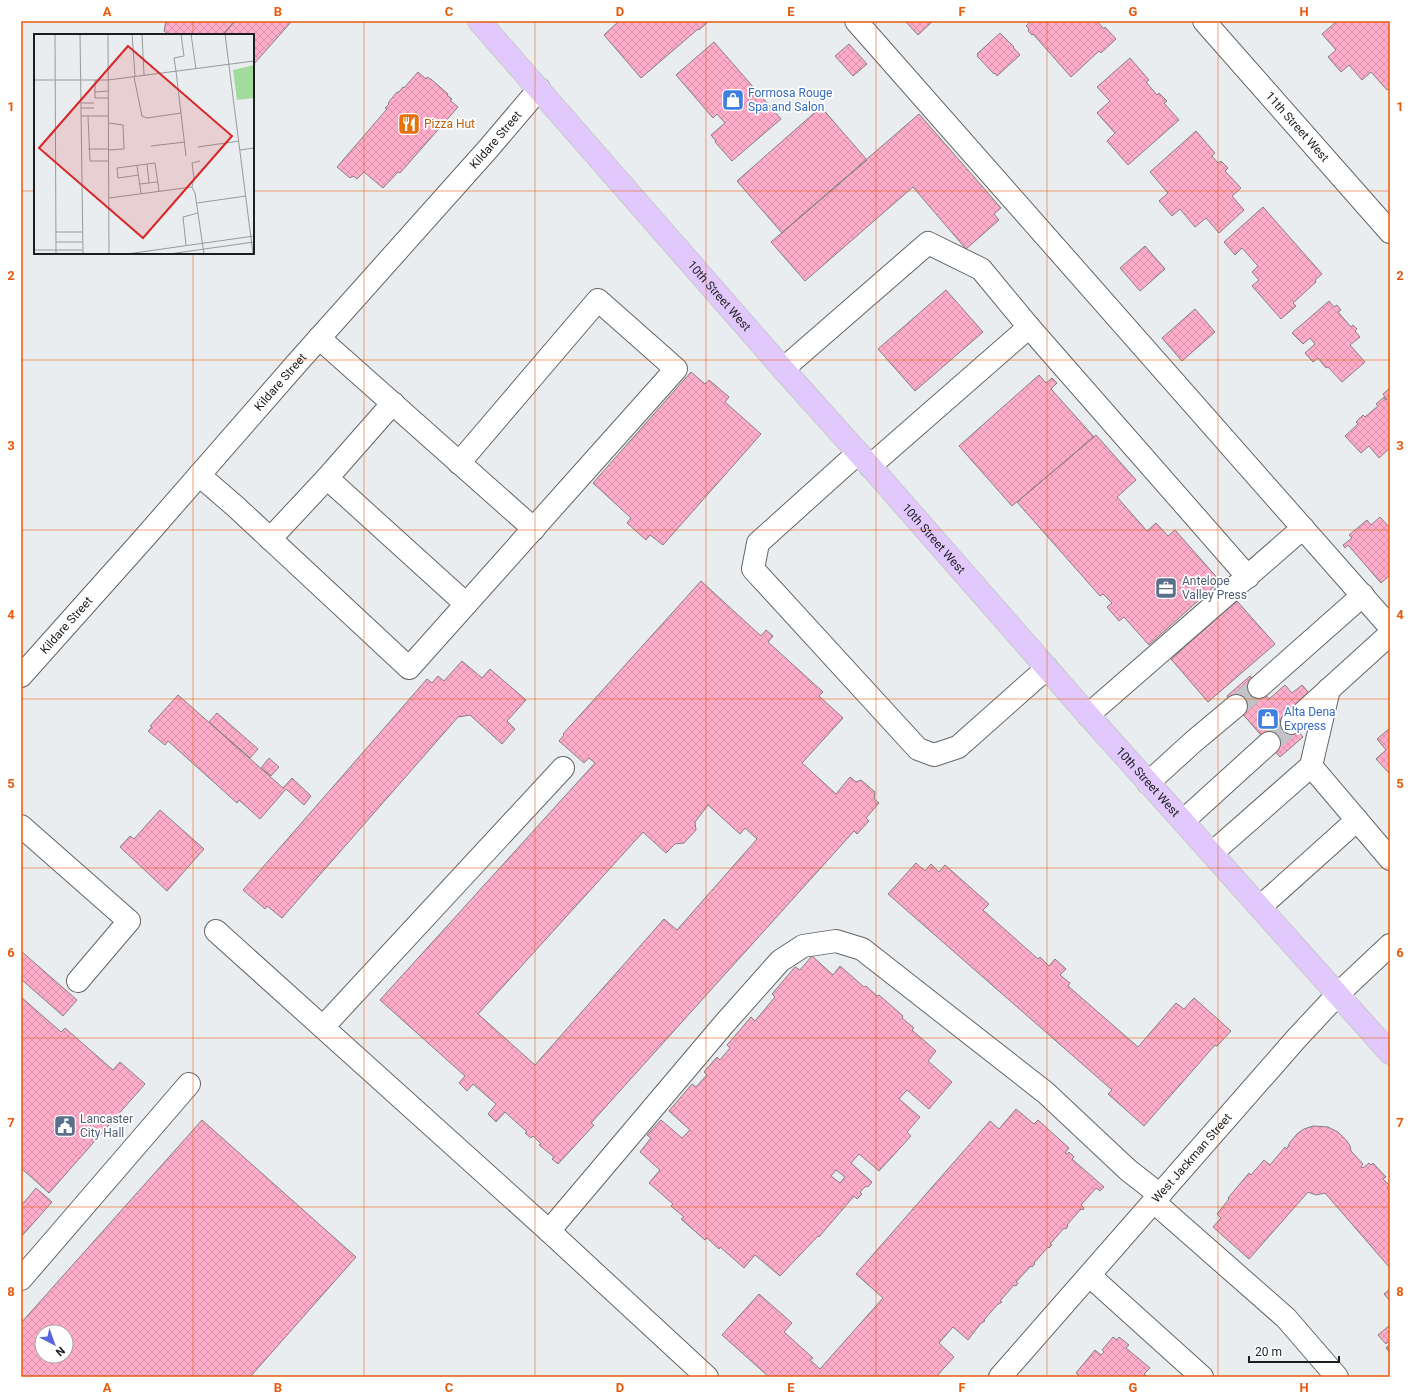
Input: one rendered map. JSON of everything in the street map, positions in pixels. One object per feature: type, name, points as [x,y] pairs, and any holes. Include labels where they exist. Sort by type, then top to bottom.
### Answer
[{"type":"main road","name":"10th Street West","points":[[479,21],[1148,783],[1390,1053]]},
{"type":"street","points":[[856,21],[1390,627]]},
{"type":"street","name":"11th Street West","points":[[1204,21],[1390,232]]},
{"type":"street","name":"Kildare Street","points":[[21,676],[488,149],[539,89]]},
{"type":"street","points":[[783,369],[928,243],[981,269],[1029,327],[1248,577]]},
{"type":"street","points":[[199,475],[410,668],[676,369],[598,300],[459,463]]},
{"type":"street","points":[[1029,327],[758,543],[754,569],[918,750],[934,755],[958,747],[1047,668]]},
{"type":"street","points":[[319,338],[534,528]]},
{"type":"street","points":[[270,539],[327,478],[393,403]]},
{"type":"street","points":[[327,478],[466,604]]},
{"type":"street","points":[[1088,715],[1303,528]]},
{"type":"street","points":[[1259,687],[1362,595]]},
{"type":"street","points":[[1292,723],[1390,634]]},
{"type":"street","points":[[1212,853],[1311,766],[1329,689]]},
{"type":"street","points":[[1148,783],[1193,742],[1236,706]]},
{"type":"street","points":[[1183,821],[1268,743]]},
{"type":"street","points":[[1311,766],[1390,859]]},
{"type":"street","points":[[323,1027],[563,768]]},
{"type":"street","points":[[1260,907],[1357,820]]},
{"type":"street","points":[[21,826],[129,921],[78,982]]},
{"type":"street","points":[[216,931],[549,1231],[707,1377]]},
{"type":"street","points":[[549,1231],[724,1024],[780,961],[803,946],[836,941],[862,950],[1046,1093],[1157,1199],[1286,1318],[1337,1377]]},
{"type":"street","name":"West Jackman Street","points":[[1000,1377],[1296,1039],[1338,994],[1390,945]]},
{"type":"street","points":[[21,1279],[189,1084]]},
{"type":"street","points":[[1090,1276],[1202,1377]]},
{"type":"building","points":[[166,21],[235,21],[224,34],[168,34],[164,31]]},
{"type":"building","points":[[235,21],[292,21],[254,64],[254,34],[224,34]]},
{"type":"building","points":[[619,21],[709,21],[641,78],[604,35]]},
{"type":"building","points":[[905,21],[933,21],[918,35]]},
{"type":"building","points":[[1031,21],[1097,21],[1116,39],[1101,53],[1099,51],[1071,77],[1033,34],[1032,35],[1028,31],[1029,29],[1026,26]]},
{"type":"building","points":[[1337,21],[1390,21],[1390,88],[1387,90],[1371,72],[1362,80],[1349,65],[1341,72],[1328,57],[1336,50],[1322,34]]},
{"type":"building","points":[[1000,33],[1020,55],[997,76],[977,56],[977,54]]},
{"type":"building","points":[[714,42],[781,119],[732,161],[715,142],[716,141],[711,135],[725,123],[717,114],[713,118],[676,75]]},
{"type":"building","points":[[849,44],[867,64],[853,76],[835,56]]},
{"type":"building","points":[[1130,58],[1149,80],[1146,82],[1157,95],[1159,93],[1167,101],[1164,103],[1179,120],[1128,165],[1107,141],[1115,133],[1097,113],[1110,101],[1097,87]]},
{"type":"building","name":"Pizza Hut","points":[[418,72],[426,79],[427,77],[432,80],[448,94],[447,95],[452,99],[450,100],[458,107],[400,173],[398,172],[383,188],[364,172],[357,179],[353,176],[350,178],[337,167],[387,109],[385,108],[397,92],[399,92],[403,87],[404,88]]},
{"type":"building","points":[[821,107],[867,160],[782,233],[737,181]]},
{"type":"building","points":[[919,114],[1001,208],[994,214],[999,220],[966,249],[913,187],[805,281],[771,242]]},
{"type":"building","points":[[1196,131],[1215,153],[1212,156],[1218,163],[1221,161],[1228,168],[1225,171],[1241,188],[1232,196],[1244,210],[1219,233],[1206,218],[1195,227],[1180,209],[1172,216],[1159,201],[1168,193],[1150,172]]},
{"type":"building","points":[[1263,207],[1322,274],[1315,280],[1316,282],[1293,303],[1296,306],[1281,319],[1252,286],[1259,280],[1252,272],[1258,266],[1242,248],[1235,255],[1224,242]]},
{"type":"building","points":[[1145,246],[1165,269],[1140,291],[1120,268]]},
{"type":"building","points":[[946,290],[983,332],[915,391],[878,349]]},
{"type":"building","points":[[1329,301],[1334,307],[1337,305],[1341,310],[1338,312],[1351,327],[1353,325],[1357,329],[1355,331],[1360,337],[1350,345],[1365,362],[1342,382],[1328,367],[1326,368],[1318,358],[1313,362],[1305,353],[1315,344],[1310,338],[1303,344],[1292,333]]},
{"type":"building","points":[[1195,309],[1215,332],[1182,361],[1162,338]]},
{"type":"building","points":[[691,372],[705,384],[709,380],[729,397],[725,402],[761,434],[663,545],[650,535],[646,540],[627,523],[631,518],[593,483]]},
{"type":"building","points":[[1039,375],[1046,383],[1052,378],[1057,383],[1051,389],[1094,437],[1012,506],[959,446]]},
{"type":"building","points":[[1390,388],[1390,448],[1379,458],[1369,446],[1361,453],[1345,436],[1358,424],[1356,422],[1363,415],[1365,417],[1378,406],[1376,404],[1384,397],[1387,400],[1383,394]]},
{"type":"building","points":[[1096,435],[1136,480],[1117,497],[1147,531],[1156,523],[1168,536],[1175,530],[1220,581],[1149,645],[1124,617],[1119,621],[1107,607],[1112,603],[1103,594],[1100,596],[1017,502]]},
{"type":"building","points":[[1380,517],[1390,528],[1390,575],[1381,583],[1348,545],[1345,548],[1343,545],[1352,538],[1349,535],[1367,520],[1371,525]]},
{"type":"building","points":[[701,581],[761,636],[766,630],[773,636],[768,642],[823,692],[819,696],[843,718],[802,763],[836,794],[850,777],[856,782],[861,780],[875,792],[874,799],[879,803],[866,818],[869,821],[857,834],[854,831],[591,1123],[594,1125],[558,1164],[552,1159],[554,1157],[539,1145],[541,1144],[533,1136],[531,1138],[525,1133],[527,1132],[505,1112],[496,1122],[488,1114],[496,1104],[473,1084],[467,1091],[459,1083],[465,1076],[380,1000],[595,763],[589,758],[584,763],[559,741],[564,735],[563,734]],"holes":[[[708,805],[740,834],[745,828],[757,839],[677,930],[664,919],[535,1065],[478,1014],[643,832],[666,853],[675,844],[684,843],[696,830],[695,822]]]},
{"type":"building","points":[[1237,601],[1275,644],[1208,702],[1171,659]]},
{"type":"building","points":[[462,661],[482,678],[490,669],[526,700],[507,721],[515,729],[502,744],[470,715],[458,717],[282,918],[267,906],[265,909],[243,890],[427,679],[432,683],[438,676],[444,681]]},
{"type":"building","name":"Alta Dena Express","points":[[1250,676],[1269,699],[1285,685],[1292,693],[1302,685],[1309,693],[1284,715],[1303,737],[1280,757],[1227,696]]},
{"type":"building","points":[[178,695],[283,788],[292,778],[311,796],[304,805],[286,789],[260,819],[239,800],[237,803],[168,741],[165,745],[148,731],[152,727],[150,726]]},
{"type":"building","points":[[217,713],[258,749],[250,758],[209,722]]},
{"type":"building","points":[[1390,728],[1390,774],[1376,759],[1386,750],[1377,739]]},
{"type":"building","points":[[269,758],[279,767],[271,776],[261,768]]},
{"type":"building","points":[[160,810],[204,849],[167,891],[120,847],[130,836],[134,839]]},
{"type":"building","points":[[916,863],[925,871],[931,864],[939,872],[945,865],[989,904],[983,910],[1038,959],[1040,957],[1049,966],[1055,959],[1066,969],[1060,975],[1070,983],[1068,986],[1138,1047],[1176,1003],[1184,1009],[1194,998],[1231,1031],[1217,1046],[1215,1045],[1144,1126],[1108,1094],[1112,1090],[888,894]]},
{"type":"building","points":[[21,951],[77,1000],[63,1016],[21,979]]},
{"type":"building","points":[[812,956],[833,975],[840,966],[864,987],[866,986],[877,996],[879,995],[903,1016],[902,1018],[914,1028],[912,1030],[936,1051],[928,1061],[952,1082],[929,1109],[907,1090],[899,1099],[920,1117],[907,1132],[911,1136],[879,1171],[859,1154],[851,1163],[872,1182],[868,1187],[866,1186],[860,1192],[862,1194],[857,1199],[854,1196],[819,1237],[818,1236],[780,1276],[755,1255],[744,1268],[720,1247],[719,1249],[707,1238],[705,1240],[681,1219],[684,1217],[671,1206],[673,1204],[649,1183],[660,1170],[640,1152],[651,1138],[647,1135],[661,1120],[682,1138],[690,1130],[669,1111],[692,1084],[696,1087],[707,1075],[704,1072],[717,1057],[720,1060],[730,1048],[727,1045],[751,1017],[755,1021],[775,997],[772,994],[795,967],[800,970]],"holes":[[[836,1170],[845,1177],[840,1183],[831,1176]]]},
{"type":"building","name":"Lancaster City Hall","points":[[21,997],[61,1032],[65,1028],[113,1070],[120,1062],[145,1084],[49,1193],[21,1168]]},
{"type":"building","points":[[1016,1109],[1034,1124],[1038,1120],[1069,1148],[1065,1153],[1067,1154],[1069,1152],[1074,1157],[1072,1159],[1104,1187],[1100,1191],[1096,1188],[1081,1205],[1084,1208],[1083,1210],[1081,1209],[1067,1225],[1068,1226],[1066,1229],[1064,1228],[1050,1244],[1052,1245],[1049,1248],[1048,1247],[1034,1263],[1035,1264],[1032,1267],[1031,1266],[1016,1282],[1018,1283],[1016,1286],[1014,1285],[1000,1301],[1002,1302],[998,1304],[984,1320],[985,1321],[981,1323],[968,1340],[953,1327],[939,1343],[954,1357],[936,1377],[769,1377],[722,1335],[759,1294],[792,1323],[784,1332],[813,1358],[810,1360],[820,1369],[883,1298],[856,1274],[990,1121],[999,1129]]},
{"type":"building","points":[[202,1120],[356,1257],[250,1377],[21,1377],[21,1323]]},
{"type":"building","points":[[1313,1126],[1328,1127],[1338,1132],[1347,1141],[1351,1151],[1363,1164],[1361,1167],[1363,1168],[1369,1163],[1371,1165],[1373,1163],[1386,1177],[1383,1179],[1390,1186],[1387,1188],[1390,1191],[1390,1268],[1325,1193],[1316,1195],[1308,1192],[1249,1259],[1213,1227],[1221,1218],[1217,1214],[1249,1173],[1251,1175],[1264,1160],[1270,1165],[1285,1147],[1287,1149],[1290,1142],[1298,1133]]},
{"type":"building","points":[[36,1188],[52,1202],[21,1237],[21,1206]]},
{"type":"building","points":[[1390,1289],[1390,1301],[1384,1294]]},
{"type":"building","points":[[1390,1325],[1390,1344],[1388,1342],[1386,1344],[1378,1335]]},
{"type":"building","points":[[1113,1337],[1117,1340],[1119,1337],[1129,1345],[1126,1348],[1150,1368],[1144,1374],[1148,1377],[1077,1377],[1079,1375],[1076,1373],[1095,1350],[1101,1355],[1104,1352],[1102,1350]]},
{"type":"building","points":[[1390,1344],[1390,1353],[1386,1348]]},
{"type":"tunnel","points":[[1236,706],[1259,687]]},
{"type":"tunnel","points":[[1269,743],[1292,723]]},
{"type":"place","name":"Formosa Rouge Spa and Salon","points":[[733,100]]},
{"type":"place","name":"Pizza Hut","points":[[409,124]]},
{"type":"place","name":"Antelope Valley Press","points":[[1166,588]]},
{"type":"place","name":"Alta Dena Express","points":[[1268,719]]},
{"type":"place","name":"Lancaster City Hall","points":[[65,1126]]}]
